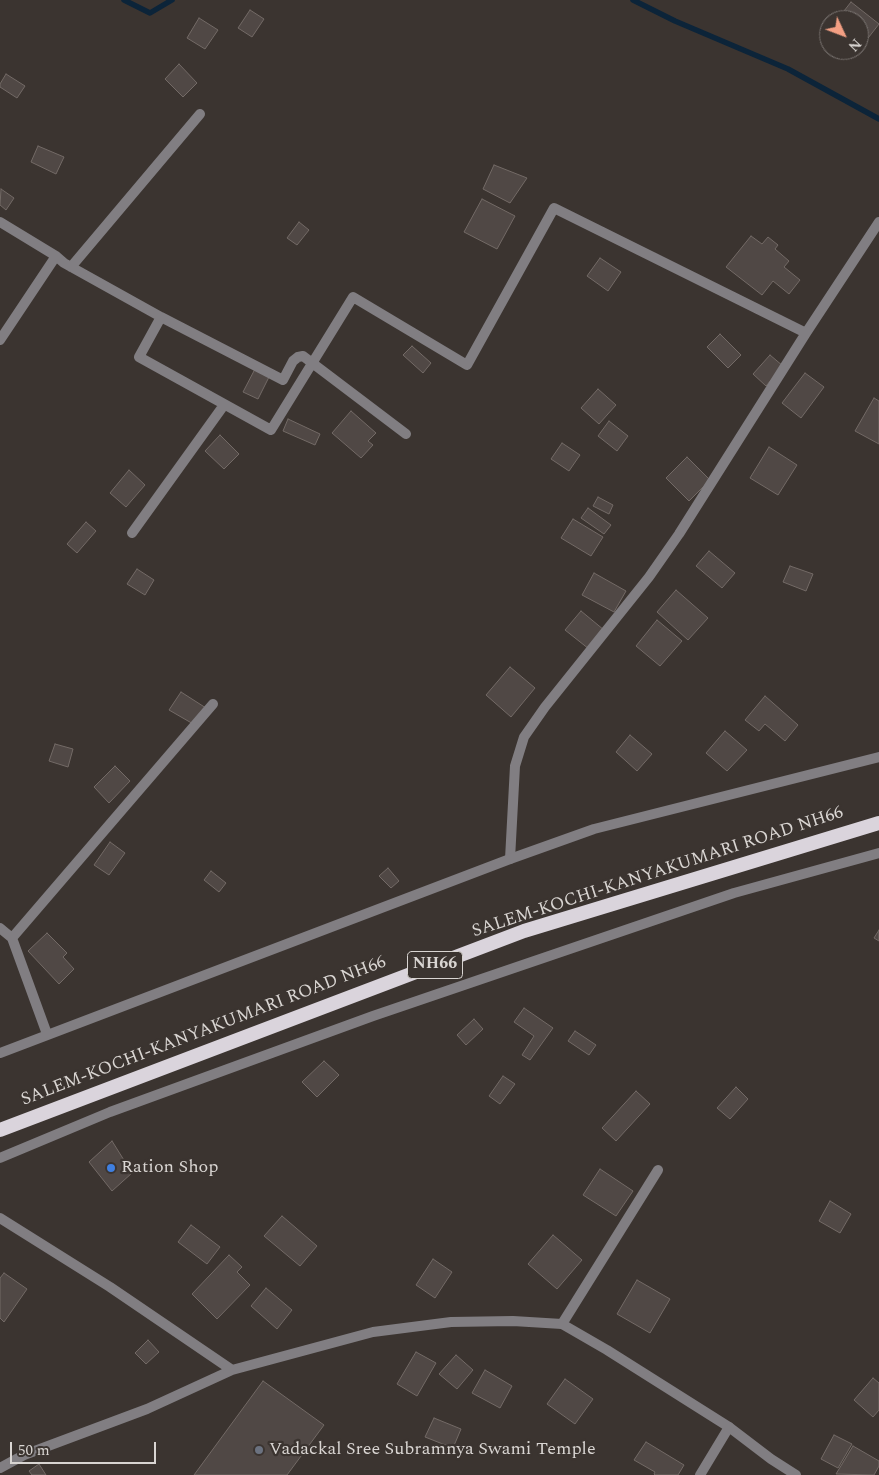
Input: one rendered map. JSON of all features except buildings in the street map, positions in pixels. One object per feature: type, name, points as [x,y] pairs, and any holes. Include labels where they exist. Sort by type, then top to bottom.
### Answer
[{"type":"highway","name":"SALEM-KOCHI-KANYAKUMARI ROAD NH66","points":[[0,1130],[524,931],[879,823]]},
{"type":"street","points":[[71,267],[200,114]]},
{"type":"street","points":[[161,317],[139,357],[271,430],[353,296],[467,365],[554,208],[806,333]]},
{"type":"street","points":[[0,222],[71,267],[161,317],[283,380],[293,361],[303,356],[406,434]]},
{"type":"street","points":[[510,858],[515,766],[524,737],[545,707],[649,577],[680,534],[852,260],[879,222]]},
{"type":"street","points":[[0,340],[56,256]]},
{"type":"street","points":[[132,533],[224,405]]},
{"type":"street","points":[[12,938],[213,704]]},
{"type":"street","points":[[0,1053],[510,858],[594,829],[879,757]]},
{"type":"street","points":[[0,1158],[110,1112],[373,1016],[734,893],[879,853]]},
{"type":"street","points":[[0,928],[12,938],[47,1034]]},
{"type":"street","points":[[562,1324],[658,1170]]},
{"type":"street","points":[[0,1218],[110,1287],[232,1370]]},
{"type":"street","points":[[0,1468],[24,1455],[146,1409],[232,1370],[373,1332],[450,1322],[513,1321],[562,1324],[729,1427],[771,1459],[796,1475]]},
{"type":"street","points":[[700,1475],[729,1427]]},
{"type":"waterway","points":[[124,0],[150,13],[172,0]]},
{"type":"waterway","points":[[633,0],[675,21],[788,69],[879,119]]},
{"type":"place","name":"Ration Shop","points":[[111,1168]]},
{"type":"place","name":"Vadackal Sree Subramnya Swami Temple","points":[[259,1450]]}]
